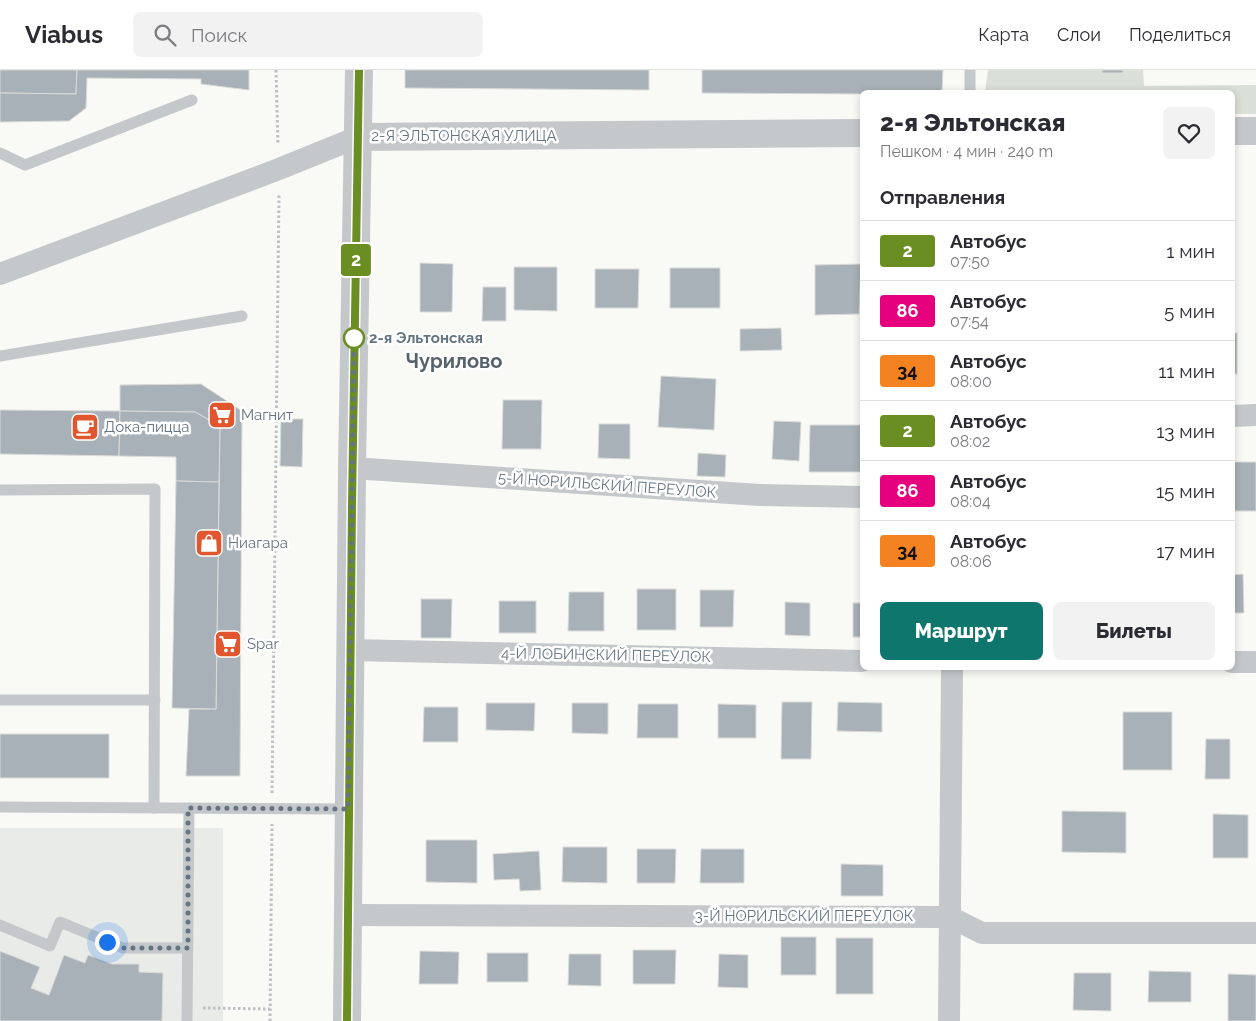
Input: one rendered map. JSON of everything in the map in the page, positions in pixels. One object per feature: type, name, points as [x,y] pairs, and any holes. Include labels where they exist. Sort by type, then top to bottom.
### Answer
[{"type":"street","points":[[347,1021],[352,468],[359,70]]},
{"type":"street","points":[[1235,131],[1256,131]]},
{"type":"street","name":"2-Я ЭЛЬТОНСКАЯ УЛИЦА","points":[[0,274],[279,170],[358,137],[860,133]]},
{"type":"street","points":[[1235,416],[1256,415]]},
{"type":"street","name":"5-Й НОРИЛЬСКИЙ ПЕРЕУЛОК","points":[[352,468],[760,495],[860,497]]},
{"type":"street","name":"4-Й ЛОБИНСКИЙ ПЕРЕУЛОК","points":[[350,650],[860,661]]},
{"type":"street","points":[[1235,662],[1256,662]]},
{"type":"street","points":[[949,1021],[952,670]]},
{"type":"street","name":"3-Й НОРИЛЬСКИЙ ПЕРЕУЛОК","points":[[347,915],[950,916],[982,933],[1256,933]]},
{"type":"lane","points":[[970,70],[970,90]]},
{"type":"lane","points":[[0,153],[25,165],[192,100]]},
{"type":"lane","points":[[0,356],[242,316]]},
{"type":"lane","points":[[0,490],[156,489],[154,808]]},
{"type":"lane","points":[[0,700],[155,700]]},
{"type":"lane","points":[[0,807],[348,809]]},
{"type":"lane","points":[[188,808],[188,1021]]},
{"type":"lane","points":[[0,925],[50,946],[60,922],[123,948],[188,948]]},
{"type":"path","points":[[270,1021],[279,170],[276,70]]},
{"type":"path","points":[[188,1008],[270,1009]]},
{"type":"shaded area","points":[[988,70],[1143,70],[1144,86],[1256,85],[1256,114],[1235,114],[1235,90],[985,90]]},
{"type":"shaded area","points":[[0,828],[223,828],[223,1021],[0,1021]]},
{"type":"building","points":[[0,70],[77,70],[76,94],[0,93]]},
{"type":"building","points":[[77,70],[249,70],[249,90],[201,84],[201,79],[87,78],[86,108],[69,121],[0,122],[0,93],[76,94]]},
{"type":"building","points":[[405,70],[649,70],[649,90],[405,88]]},
{"type":"building","points":[[702,70],[943,70],[942,90],[860,90],[860,94],[702,93]]},
{"type":"building","points":[[1102,70],[1123,70],[1123,73],[1102,73]]},
{"type":"building","points":[[420,263],[453,264],[452,312],[420,312]]},
{"type":"building","points":[[860,264],[859,314],[815,315],[815,265]]},
{"type":"building","points":[[514,267],[557,267],[557,311],[514,310]]},
{"type":"building","points":[[670,268],[720,268],[720,308],[670,308]]},
{"type":"building","points":[[595,269],[639,269],[638,308],[595,308]]},
{"type":"building","points":[[483,287],[506,287],[506,321],[482,321]]},
{"type":"building","points":[[781,328],[782,350],[740,351],[740,329]]},
{"type":"building","points":[[1235,333],[1237,333],[1237,374],[1235,374]]},
{"type":"building","points":[[661,376],[716,379],[714,430],[658,427]]},
{"type":"building","points":[[201,384],[242,411],[240,776],[186,776],[189,709],[216,709],[220,426],[195,412],[120,411],[120,385]]},
{"type":"building","points":[[503,400],[542,400],[541,449],[502,449]]},
{"type":"building","points":[[0,410],[120,411],[119,456],[0,454]]},
{"type":"building","points":[[120,411],[195,412],[220,426],[219,482],[176,481],[176,457],[119,456]]},
{"type":"building","points":[[281,419],[303,419],[302,467],[280,466]]},
{"type":"building","points":[[774,421],[801,422],[799,461],[772,459]]},
{"type":"building","points":[[599,424],[630,424],[630,459],[598,458]]},
{"type":"building","points":[[810,425],[860,425],[860,472],[809,472]]},
{"type":"building","points":[[698,453],[726,455],[725,477],[697,476]]},
{"type":"building","points":[[1235,462],[1256,462],[1256,511],[1235,511]]},
{"type":"building","points":[[176,481],[219,482],[216,709],[172,708]]},
{"type":"building","points":[[1243,574],[1244,613],[1235,613],[1235,575]]},
{"type":"building","points":[[637,589],[676,589],[676,630],[637,630]]},
{"type":"building","points":[[700,590],[734,590],[733,627],[700,627]]},
{"type":"building","points":[[569,592],[604,592],[604,631],[568,631]]},
{"type":"building","points":[[421,599],[452,599],[451,638],[421,638]]},
{"type":"building","points":[[499,601],[536,601],[536,633],[499,633]]},
{"type":"building","points":[[785,602],[810,603],[810,636],[785,635]]},
{"type":"building","points":[[853,603],[860,603],[860,637],[853,637]]},
{"type":"building","points":[[782,702],[812,702],[811,759],[781,759]]},
{"type":"building","points":[[838,702],[882,703],[882,732],[837,731]]},
{"type":"building","points":[[486,703],[535,703],[534,731],[486,730]]},
{"type":"building","points":[[572,703],[608,703],[608,734],[572,733]]},
{"type":"building","points":[[638,704],[678,704],[678,738],[637,738]]},
{"type":"building","points":[[718,704],[756,705],[756,738],[718,738]]},
{"type":"building","points":[[424,707],[458,707],[458,742],[423,742]]},
{"type":"building","points":[[1123,712],[1172,712],[1172,770],[1123,770]]},
{"type":"building","points":[[0,734],[109,734],[109,778],[0,778]]},
{"type":"building","points":[[1206,739],[1230,739],[1230,779],[1205,779]]},
{"type":"building","points":[[1062,811],[1126,812],[1126,853],[1062,852]]},
{"type":"building","points":[[1213,814],[1248,815],[1248,858],[1213,858]]},
{"type":"building","points":[[426,840],[477,840],[477,883],[426,882]]},
{"type":"building","points":[[563,847],[607,847],[607,883],[562,882]]},
{"type":"building","points":[[637,849],[676,849],[675,883],[637,883]]},
{"type":"building","points":[[701,849],[744,849],[744,883],[700,883]]},
{"type":"building","points":[[539,851],[541,890],[520,891],[519,879],[494,880],[493,854]]},
{"type":"building","points":[[841,864],[883,865],[883,896],[841,896]]},
{"type":"building","points":[[781,937],[816,937],[816,975],[781,975]]},
{"type":"building","points":[[836,938],[873,938],[873,994],[836,994]]},
{"type":"building","points":[[633,950],[676,950],[675,984],[633,984]]},
{"type":"building","points":[[0,951],[40,967],[31,988],[49,995],[64,955],[85,963],[88,955],[112,964],[139,964],[139,972],[163,973],[162,1021],[0,1021]]},
{"type":"building","points":[[420,951],[459,952],[458,984],[419,984]]},
{"type":"building","points":[[487,953],[528,953],[528,982],[487,982]]},
{"type":"building","points":[[569,954],[601,954],[601,986],[568,985]]},
{"type":"building","points":[[719,954],[748,955],[748,988],[718,987]]},
{"type":"building","points":[[1149,971],[1191,972],[1191,1002],[1148,1002]]},
{"type":"building","points":[[1074,973],[1111,973],[1111,1011],[1073,1010]]},
{"type":"building","points":[[1228,974],[1256,975],[1256,1021],[1228,1021]]},
{"type":"bus line","name":"2","points":[[347,1021],[352,504],[359,70]]},
{"type":"place","name":"2-я Эльтонская","points":[[354,338]]},
{"type":"place","name":"Магнит","points":[[222,415]]},
{"type":"place","name":"Дока-пицца","points":[[85,427]]},
{"type":"place","name":"Ниагара","points":[[209,543]]},
{"type":"place","name":"Spar","points":[[228,644]]},
{"type":"district","name":"Чурилово","points":[[454,361]]},
{"type":"route","points":[[107,942],[123,948],[188,948],[188,808],[348,809],[354,336],[354,338]]}]
